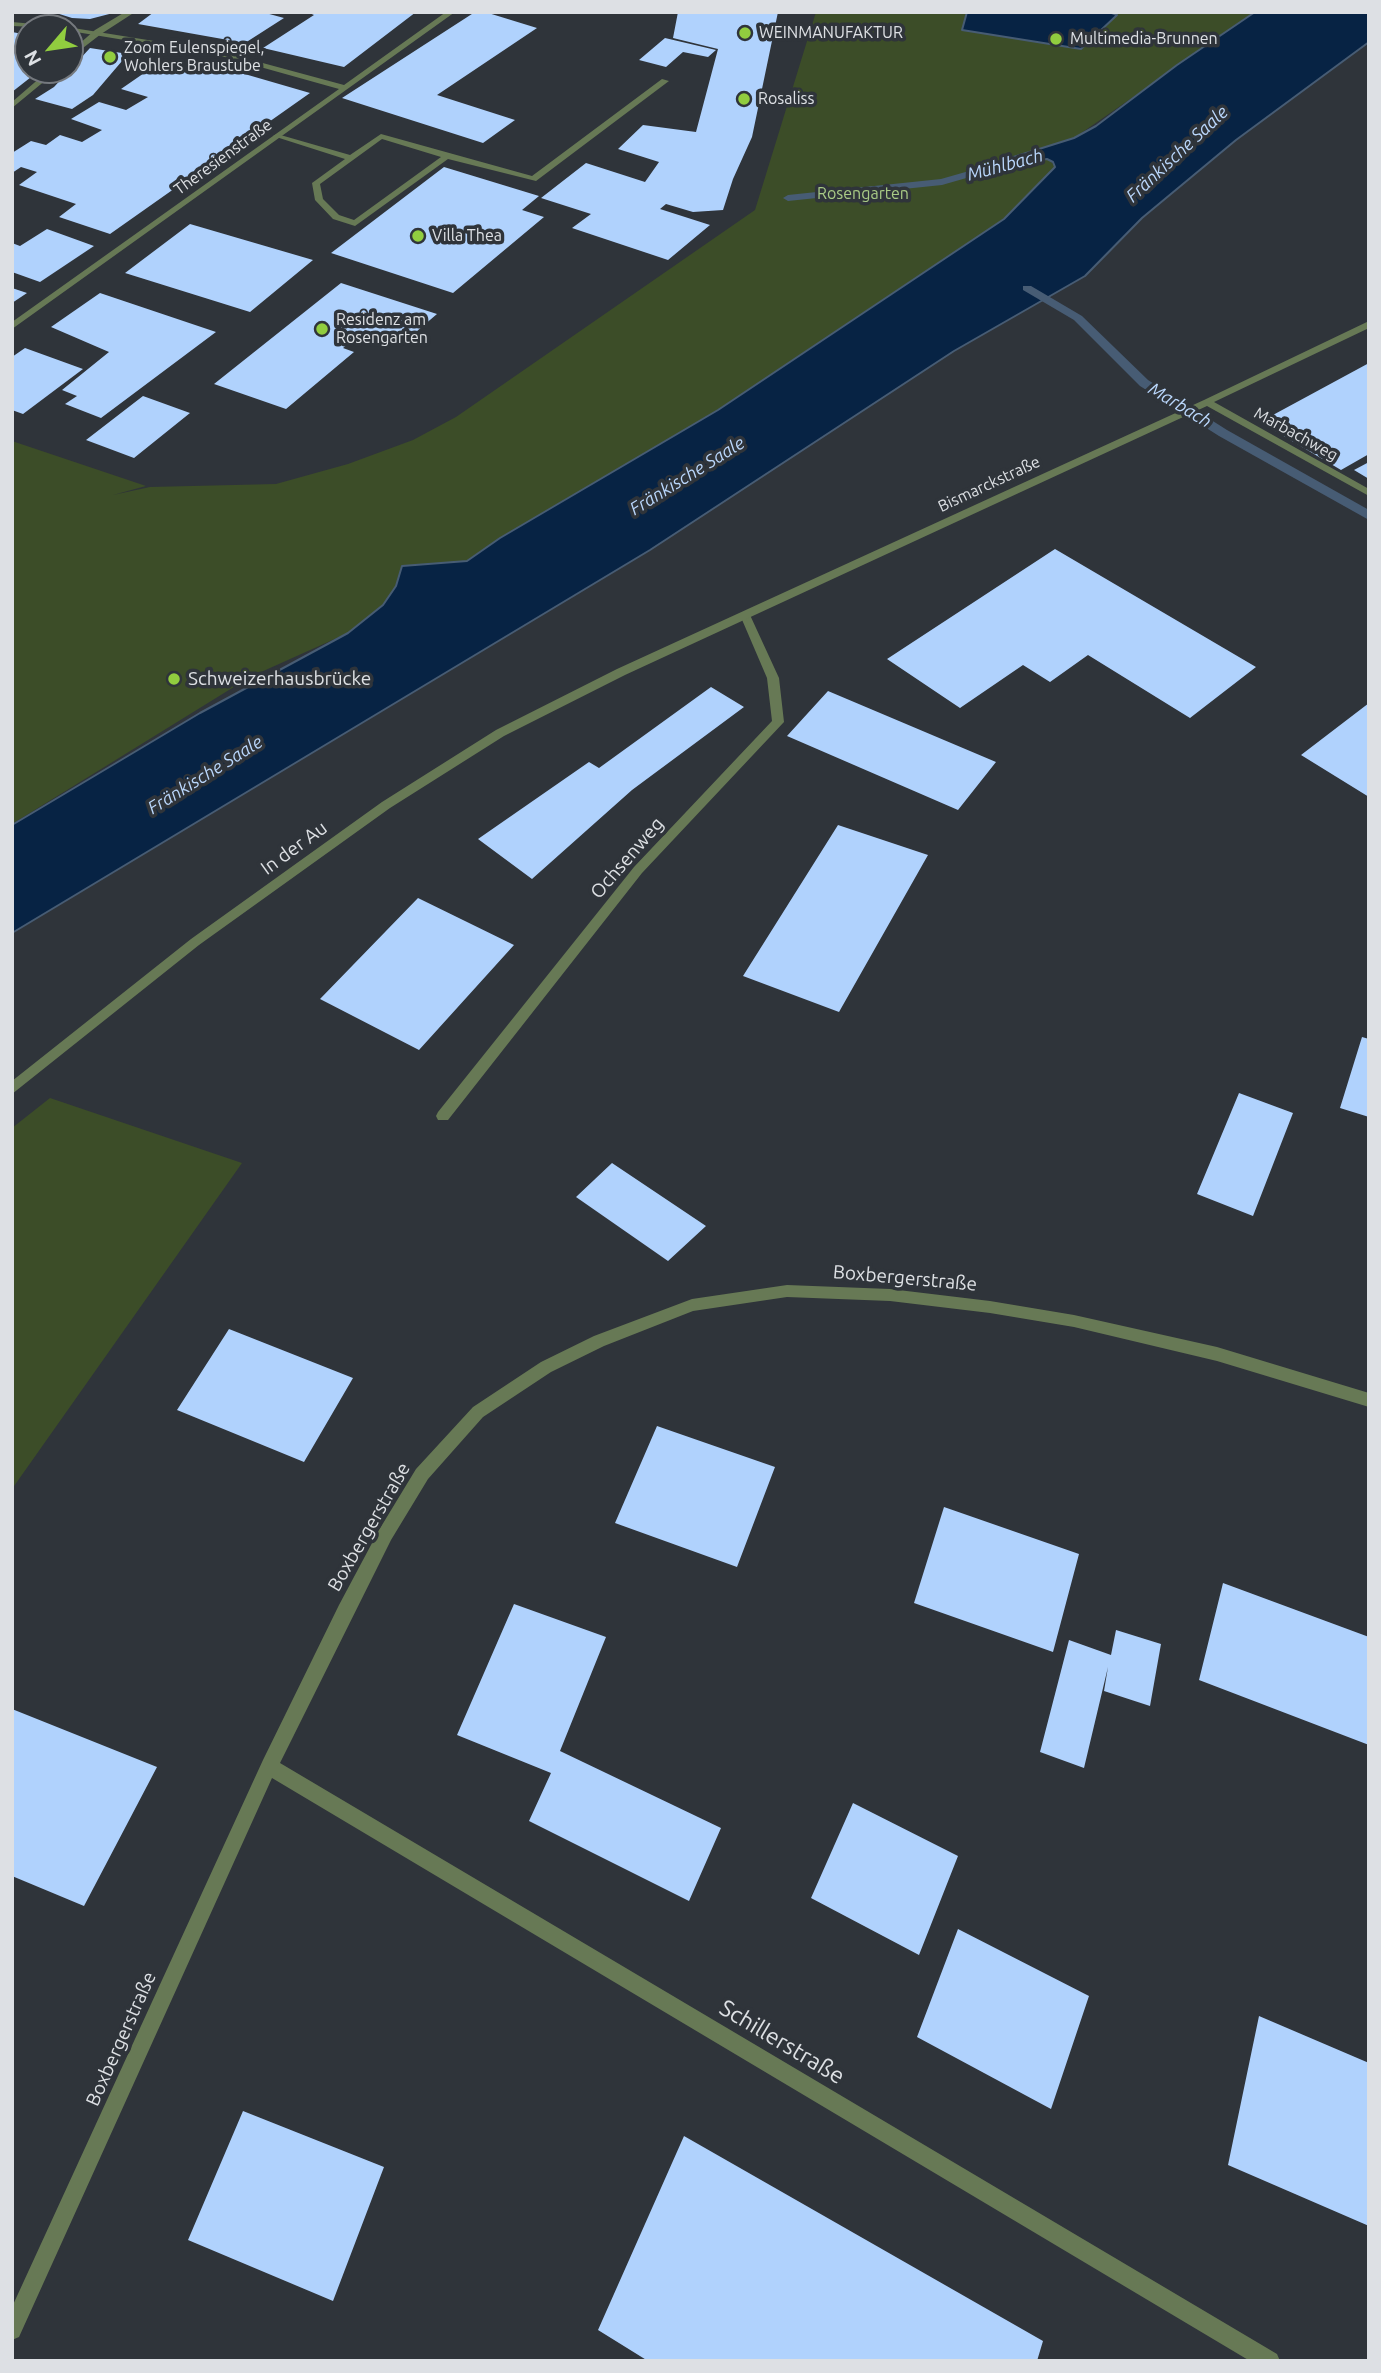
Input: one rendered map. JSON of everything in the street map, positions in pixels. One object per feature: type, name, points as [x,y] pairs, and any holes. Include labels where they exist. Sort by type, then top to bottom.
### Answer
[{"type":"street","points":[[84,44],[131,12]]},
{"type":"street","name":"Theresienstraße","points":[[12,326],[450,12]]},
{"type":"street","points":[[84,30],[222,54],[345,88]]},
{"type":"street","points":[[447,156],[355,223],[336,216],[319,200],[316,183],[381,136],[533,179],[665,81]]},
{"type":"street","points":[[12,106],[38,84]]},
{"type":"street","points":[[277,136],[351,158]]},
{"type":"street","name":"Bismarckstraße","points":[[621,672],[1207,402],[1369,324]]},
{"type":"street","name":"Marbachweg","points":[[1207,402],[1369,493]]},
{"type":"street","name":"Ochsenweg","points":[[443,1116],[638,870],[778,722],[773,678],[745,615]]},
{"type":"street","name":"In der Au","points":[[12,1089],[195,942],[386,806],[500,733],[621,672]]},
{"type":"street","name":"Boxbergerstraße","points":[[12,2330],[269,1766],[385,1535],[422,1474],[478,1412],[546,1367],[599,1341],[692,1305],[787,1291],[890,1295],[990,1307],[1074,1321],[1217,1354],[1369,1400]]},
{"type":"street","name":"Schillerstraße","points":[[269,1766],[1270,2361]]},
{"type":"green space","name":"Rosengarten","points":[[816,12],[1256,12],[1074,138],[970,173],[1039,159],[1048,159],[1056,167],[1004,219],[718,410],[500,538],[467,561],[403,566],[396,586],[383,605],[348,633],[250,677],[12,824],[12,441],[146,486],[113,495],[150,487],[276,484],[348,464],[413,440],[456,417],[755,210]]},
{"type":"green space","points":[[50,1098],[242,1163],[12,1489],[12,1128]]},
{"type":"water","name":"Multimedia-Brunnen","points":[[967,12],[1109,12],[1117,15],[1081,49],[962,30]]},
{"type":"water","name":"Fränkische Saale","points":[[1255,12],[1369,12],[1369,42],[1236,140],[1142,218],[1085,276],[954,351],[650,550],[12,933],[12,825],[200,713],[348,633],[383,605],[396,586],[402,566],[467,561],[500,538],[718,410],[1004,219],[1055,167],[1053,162],[1047,159],[1011,165],[1002,163],[1004,160],[1074,138],[1096,126],[1177,65]]},
{"type":"building","points":[[53,12],[117,12],[90,19],[84,19],[84,14]]},
{"type":"building","points":[[154,12],[262,12],[284,18],[245,43],[138,24]]},
{"type":"building","points":[[307,12],[416,12],[344,67],[263,48],[314,15]]},
{"type":"building","points":[[475,12],[485,12],[537,28],[437,95],[515,120],[483,143],[342,98]]},
{"type":"building","points":[[678,12],[778,12],[752,137],[733,179],[723,210],[693,212],[666,204],[660,209],[710,225],[668,260],[572,228],[591,214],[541,198],[586,163],[645,182],[659,162],[618,149],[643,125],[696,132],[718,49],[673,38]]},
{"type":"building","points":[[12,32],[14,84],[22,84],[12,92]]},
{"type":"building","points":[[665,38],[716,50],[708,57],[683,52],[666,67],[639,60]]},
{"type":"building","points":[[90,48],[128,54],[93,95],[72,109],[35,99],[57,84],[84,84],[84,54]]},
{"type":"building","points":[[163,60],[188,67],[200,61],[310,93],[110,234],[59,217],[76,204],[19,185],[37,172],[21,167],[12,173],[12,153],[31,141],[46,145],[60,135],[82,142],[102,130],[71,119],[99,102],[126,110],[148,97],[121,89]]},
{"type":"building","points":[[444,167],[539,196],[522,210],[544,217],[453,293],[331,253]]},
{"type":"building","points":[[190,224],[313,260],[250,312],[125,273]]},
{"type":"building","points":[[47,229],[94,246],[40,282],[12,272],[12,243],[20,246]]},
{"type":"building","points":[[341,283],[437,314],[403,343],[365,330],[343,348],[354,352],[286,409],[214,384]]},
{"type":"building","points":[[12,288],[27,293],[12,303]]},
{"type":"building","points":[[100,293],[216,332],[101,418],[65,404],[77,396],[62,390],[109,352],[51,327]]},
{"type":"building","points":[[25,348],[83,369],[23,414],[12,410],[12,357]]},
{"type":"building","points":[[1369,363],[1369,454],[1341,470],[1260,422]]},
{"type":"building","points":[[143,396],[190,413],[134,458],[86,440]]},
{"type":"building","points":[[1369,462],[1369,479],[1354,470]]},
{"type":"building","points":[[1055,549],[1256,667],[1190,718],[1088,655],[1050,682],[1023,665],[960,708],[887,659]]},
{"type":"building","points":[[711,687],[744,707],[632,790],[532,879],[478,839],[589,762],[599,768]]},
{"type":"building","points":[[828,691],[996,762],[958,810],[787,736]]},
{"type":"building","points":[[1369,703],[1369,797],[1301,755]]},
{"type":"building","points":[[838,825],[928,855],[839,1012],[743,976]]},
{"type":"building","points":[[418,898],[514,945],[419,1050],[320,999]]},
{"type":"building","points":[[1362,1037],[1369,1039],[1369,1117],[1340,1108]]},
{"type":"building","points":[[1239,1093],[1293,1113],[1253,1216],[1197,1194]]},
{"type":"building","points":[[612,1163],[706,1226],[668,1261],[576,1197]]},
{"type":"building","points":[[229,1329],[353,1378],[304,1462],[177,1410]]},
{"type":"building","points":[[657,1426],[775,1467],[737,1567],[615,1523]]},
{"type":"building","points":[[944,1507],[1079,1554],[1053,1652],[914,1603]]},
{"type":"building","points":[[1223,1583],[1369,1637],[1369,1745],[1199,1680]]},
{"type":"building","points":[[514,1604],[606,1637],[560,1751],[721,1828],[689,1901],[529,1821],[551,1773],[457,1735]]},
{"type":"building","points":[[1116,1630],[1161,1644],[1150,1706],[1104,1691],[1108,1667],[1084,1768],[1040,1752],[1069,1640],[1111,1655]]},
{"type":"building","points":[[12,1709],[157,1767],[84,1906],[12,1876]]},
{"type":"building","points":[[853,1803],[958,1856],[919,1955],[811,1898]]},
{"type":"building","points":[[958,1929],[1089,1996],[1051,2109],[917,2037]]},
{"type":"building","points":[[1259,2016],[1369,2063],[1369,2226],[1228,2165]]},
{"type":"building","points":[[243,2111],[384,2167],[333,2301],[188,2240]]},
{"type":"building","points":[[684,2136],[1043,2341],[1037,2361],[648,2361],[598,2330]]},
{"type":"waterway","name":"Mühlbach","points":[[788,198],[942,182],[1025,158]]},
{"type":"waterway","name":"Marbach","points":[[1027,288],[1078,318],[1144,383],[1223,433],[1369,516]]},
{"type":"place","name":"WEINMANUFAKTUR","points":[[745,33]]},
{"type":"place","name":"Multimedia-Brunnen","points":[[1056,39]]},
{"type":"place","name":"Zoom Eulenspiegel, Wohlers Braustube","points":[[110,57]]},
{"type":"place","name":"Rosaliss","points":[[744,99]]},
{"type":"place","name":"Villa Thea","points":[[418,236]]},
{"type":"place","name":"Residenz am Rosengarten","points":[[322,329]]},
{"type":"place","name":"Schweizerhausbrücke","points":[[174,679]]}]
